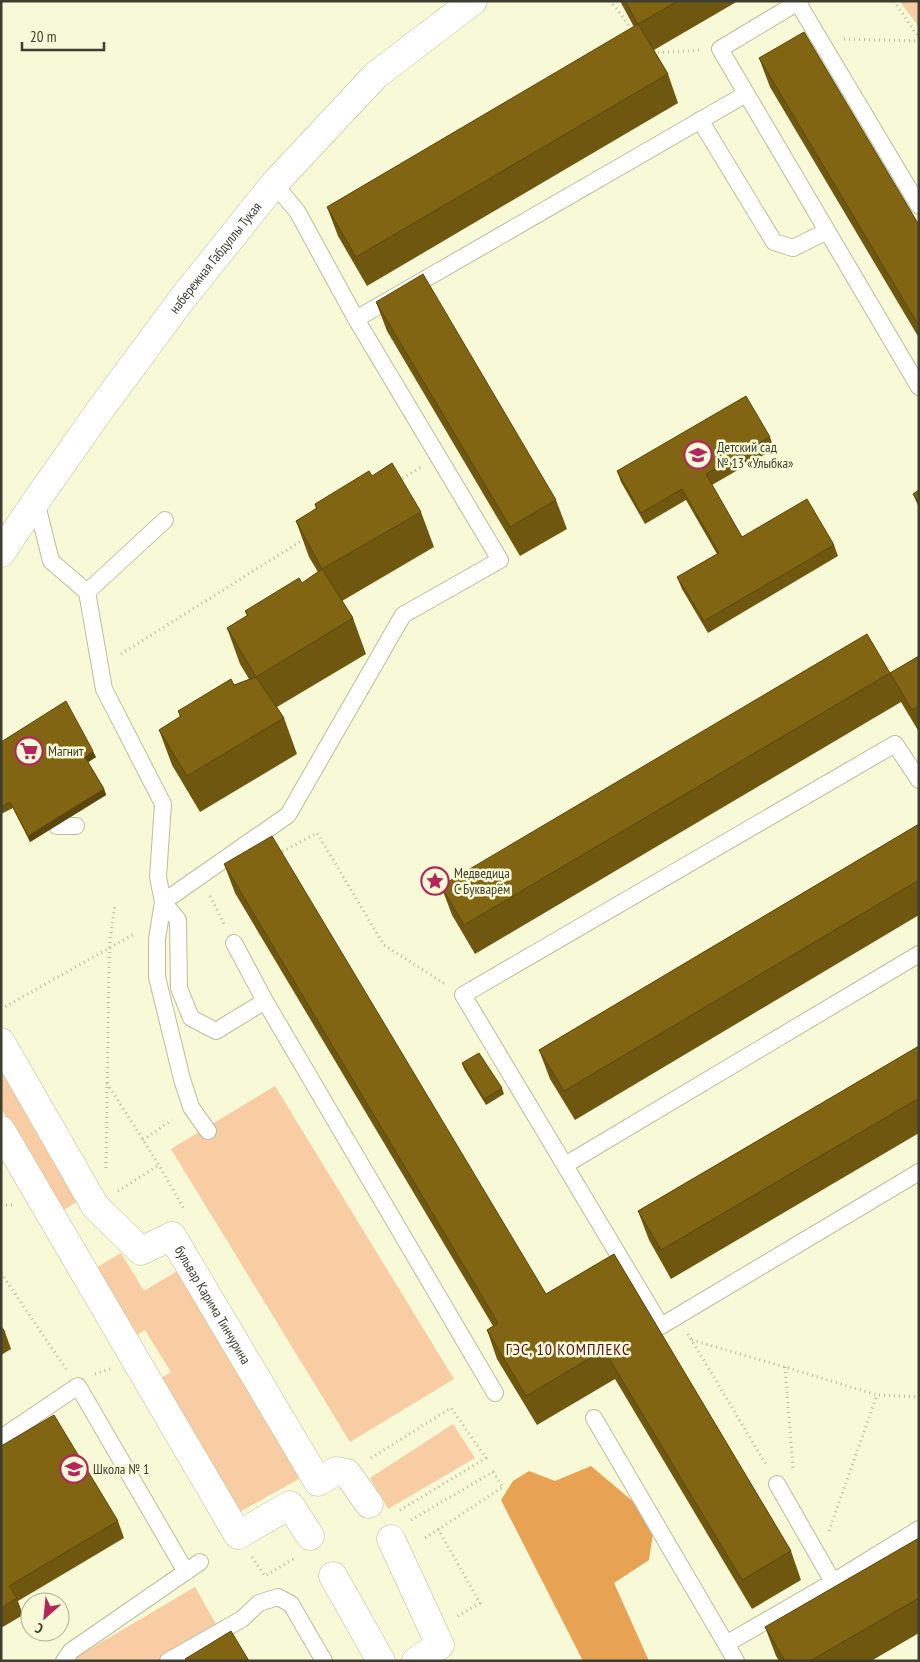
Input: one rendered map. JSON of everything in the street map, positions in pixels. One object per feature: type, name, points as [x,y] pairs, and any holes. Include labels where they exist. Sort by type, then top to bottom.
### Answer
[{"type":"street","name":"набережная Габдуллы Тукая","points":[[1,553],[36,500],[182,298],[274,184],[376,75],[473,1]]},
{"type":"street","name":"бульвар Карима Тинчурина","points":[[1,1042],[95,1206],[141,1251],[172,1236],[318,1482],[336,1471],[347,1473]]},
{"type":"street","points":[[1,1130],[238,1535],[290,1505],[303,1547]]},
{"type":"street","points":[[347,1473],[369,1504]]},
{"type":"street","points":[[398,1534],[440,1645],[416,1661]]},
{"type":"street","points":[[333,1576],[381,1661]]},
{"type":"lane","points":[[919,206],[799,2],[720,49],[919,386]]},
{"type":"lane","points":[[356,319],[746,94]]},
{"type":"lane","points":[[700,120],[774,242],[793,248],[827,231]]},
{"type":"lane","points":[[163,902],[288,815],[403,615],[500,560],[356,319],[297,211],[274,184]]},
{"type":"lane","points":[[36,500],[51,561],[87,592],[104,689],[163,804],[158,877],[163,902],[157,939],[157,977],[172,1042],[192,1107],[208,1131]]},
{"type":"lane","points":[[87,592],[165,520]]},
{"type":"lane","points":[[919,780],[895,744],[463,995],[661,1326],[919,1172]]},
{"type":"lane","points":[[56,826],[76,826]]},
{"type":"lane","points":[[163,902],[178,920],[179,988],[191,1018],[216,1031],[265,1001]]},
{"type":"lane","points":[[234,943],[265,1001],[495,1393]]},
{"type":"lane","points":[[564,1165],[919,954]]},
{"type":"lane","points":[[1,1438],[78,1386],[186,1572]]},
{"type":"lane","points":[[594,1418],[736,1661]]},
{"type":"lane","points":[[778,1484],[833,1582]]},
{"type":"lane","points":[[726,1644],[833,1582],[919,1529]]},
{"type":"lane","points":[[64,1661],[72,1651],[200,1562]]},
{"type":"lane","points":[[168,1661],[242,1619],[258,1603],[278,1597],[291,1604],[324,1661]]},
{"type":"path","points":[[609,1],[617,8],[638,38]]},
{"type":"path","points":[[894,2],[919,40]]},
{"type":"path","points":[[819,38],[919,40]]},
{"type":"path","points":[[649,53],[720,49]]},
{"type":"path","points":[[396,482],[438,456]]},
{"type":"path","points":[[100,667],[311,535]]},
{"type":"path","points":[[208,891],[234,943]]},
{"type":"path","points":[[106,1170],[109,968],[110,941],[115,904]]},
{"type":"path","points":[[143,1140],[192,1107]]},
{"type":"path","points":[[1,1273],[78,1386],[92,1376],[136,1359]]},
{"type":"path","points":[[785,1367],[794,1468],[778,1484],[692,1340],[785,1367],[877,1395],[919,1397]]},
{"type":"path","points":[[819,1558],[877,1395]]},
{"type":"path","points":[[347,1473],[451,1408],[486,1458],[396,1513],[398,1534]]},
{"type":"path","points":[[493,1472],[503,1488],[438,1529],[398,1534],[493,1472]]},
{"type":"path","points":[[434,1630],[480,1604],[438,1529]]},
{"type":"path","points":[[238,1535],[265,1576],[303,1547]]},
{"type":"shaded area","points":[[903,1],[919,1],[919,27],[901,3]]},
{"type":"shaded area","points":[[1,1065],[80,1200],[62,1211],[1,1108]]},
{"type":"shaded area","points":[[275,1086],[454,1379],[350,1442],[171,1149]]},
{"type":"shaded area","points":[[121,1253],[144,1291],[179,1270],[306,1475],[234,1515],[156,1381],[171,1372],[145,1330],[132,1338],[91,1271]]},
{"type":"shaded area","points":[[453,1424],[475,1458],[388,1509],[370,1478]]},
{"type":"shaded area","points":[[591,1466],[655,1520],[649,1560],[614,1583],[649,1661],[583,1661],[501,1500],[513,1481],[529,1471],[555,1481]]},
{"type":"shaded area","points":[[195,1587],[217,1626],[158,1661],[73,1661],[73,1659]]},
{"type":"building","points":[[625,1],[678,1],[638,24]]},
{"type":"building","points":[[638,24],[668,74],[356,257],[327,207]]},
{"type":"building","points":[[804,32],[919,225],[919,326],[759,58]]},
{"type":"building","points":[[423,274],[556,500],[510,527],[376,302]]},
{"type":"building","points":[[746,396],[770,437],[706,474],[742,537],[807,499],[834,545],[704,621],[677,577],[719,553],[682,489],[641,513],[617,471]]},
{"type":"building","points":[[392,463],[421,512],[322,569],[296,521],[317,508],[315,504],[369,471],[372,476]]},
{"type":"building","points":[[919,490],[919,503],[913,494]]},
{"type":"building","points":[[322,569],[353,618],[256,677],[227,628],[248,615],[245,611],[299,578],[302,583]]},
{"type":"building","points":[[867,634],[890,673],[464,925],[441,886]]},
{"type":"building","points":[[919,656],[919,706],[912,710],[890,673]]},
{"type":"building","points":[[256,677],[284,718],[187,776],[159,730],[181,716],[178,711],[231,679],[234,685]]},
{"type":"building","points":[[66,701],[93,751],[85,757],[104,789],[28,836],[10,802],[1,807],[1,742]]},
{"type":"building","points":[[919,824],[919,880],[564,1091],[539,1050]]},
{"type":"building","points":[[272,836],[546,1294],[614,1254],[791,1551],[742,1580],[604,1350],[526,1396],[487,1330],[498,1323],[224,864]]},
{"type":"building","points":[[919,1046],[919,1098],[661,1250],[638,1211]]},
{"type":"building","points":[[479,1053],[502,1088],[484,1099],[462,1063]]},
{"type":"building","points":[[1,1326],[5,1332],[1,1334]]},
{"type":"building","points":[[54,1415],[118,1521],[9,1586],[17,1598],[1,1608],[1,1446]]},
{"type":"building","points":[[919,1538],[919,1598],[810,1661],[785,1661],[765,1627]]},
{"type":"building","points":[[231,1631],[249,1661],[187,1661],[185,1659]]},
{"type":"place","name":"Детский сад № 13 «Улыбка»","points":[[698,455]]},
{"type":"place","name":"Магнит","points":[[29,751]]},
{"type":"place","name":"Медведица С Букварём","points":[[435,881]]},
{"type":"place","name":"Школа № 1","points":[[74,1469]]},
{"type":"district","name":"ГЭС, 10 КОМПЛЕКС","points":[[568,1349]]}]
